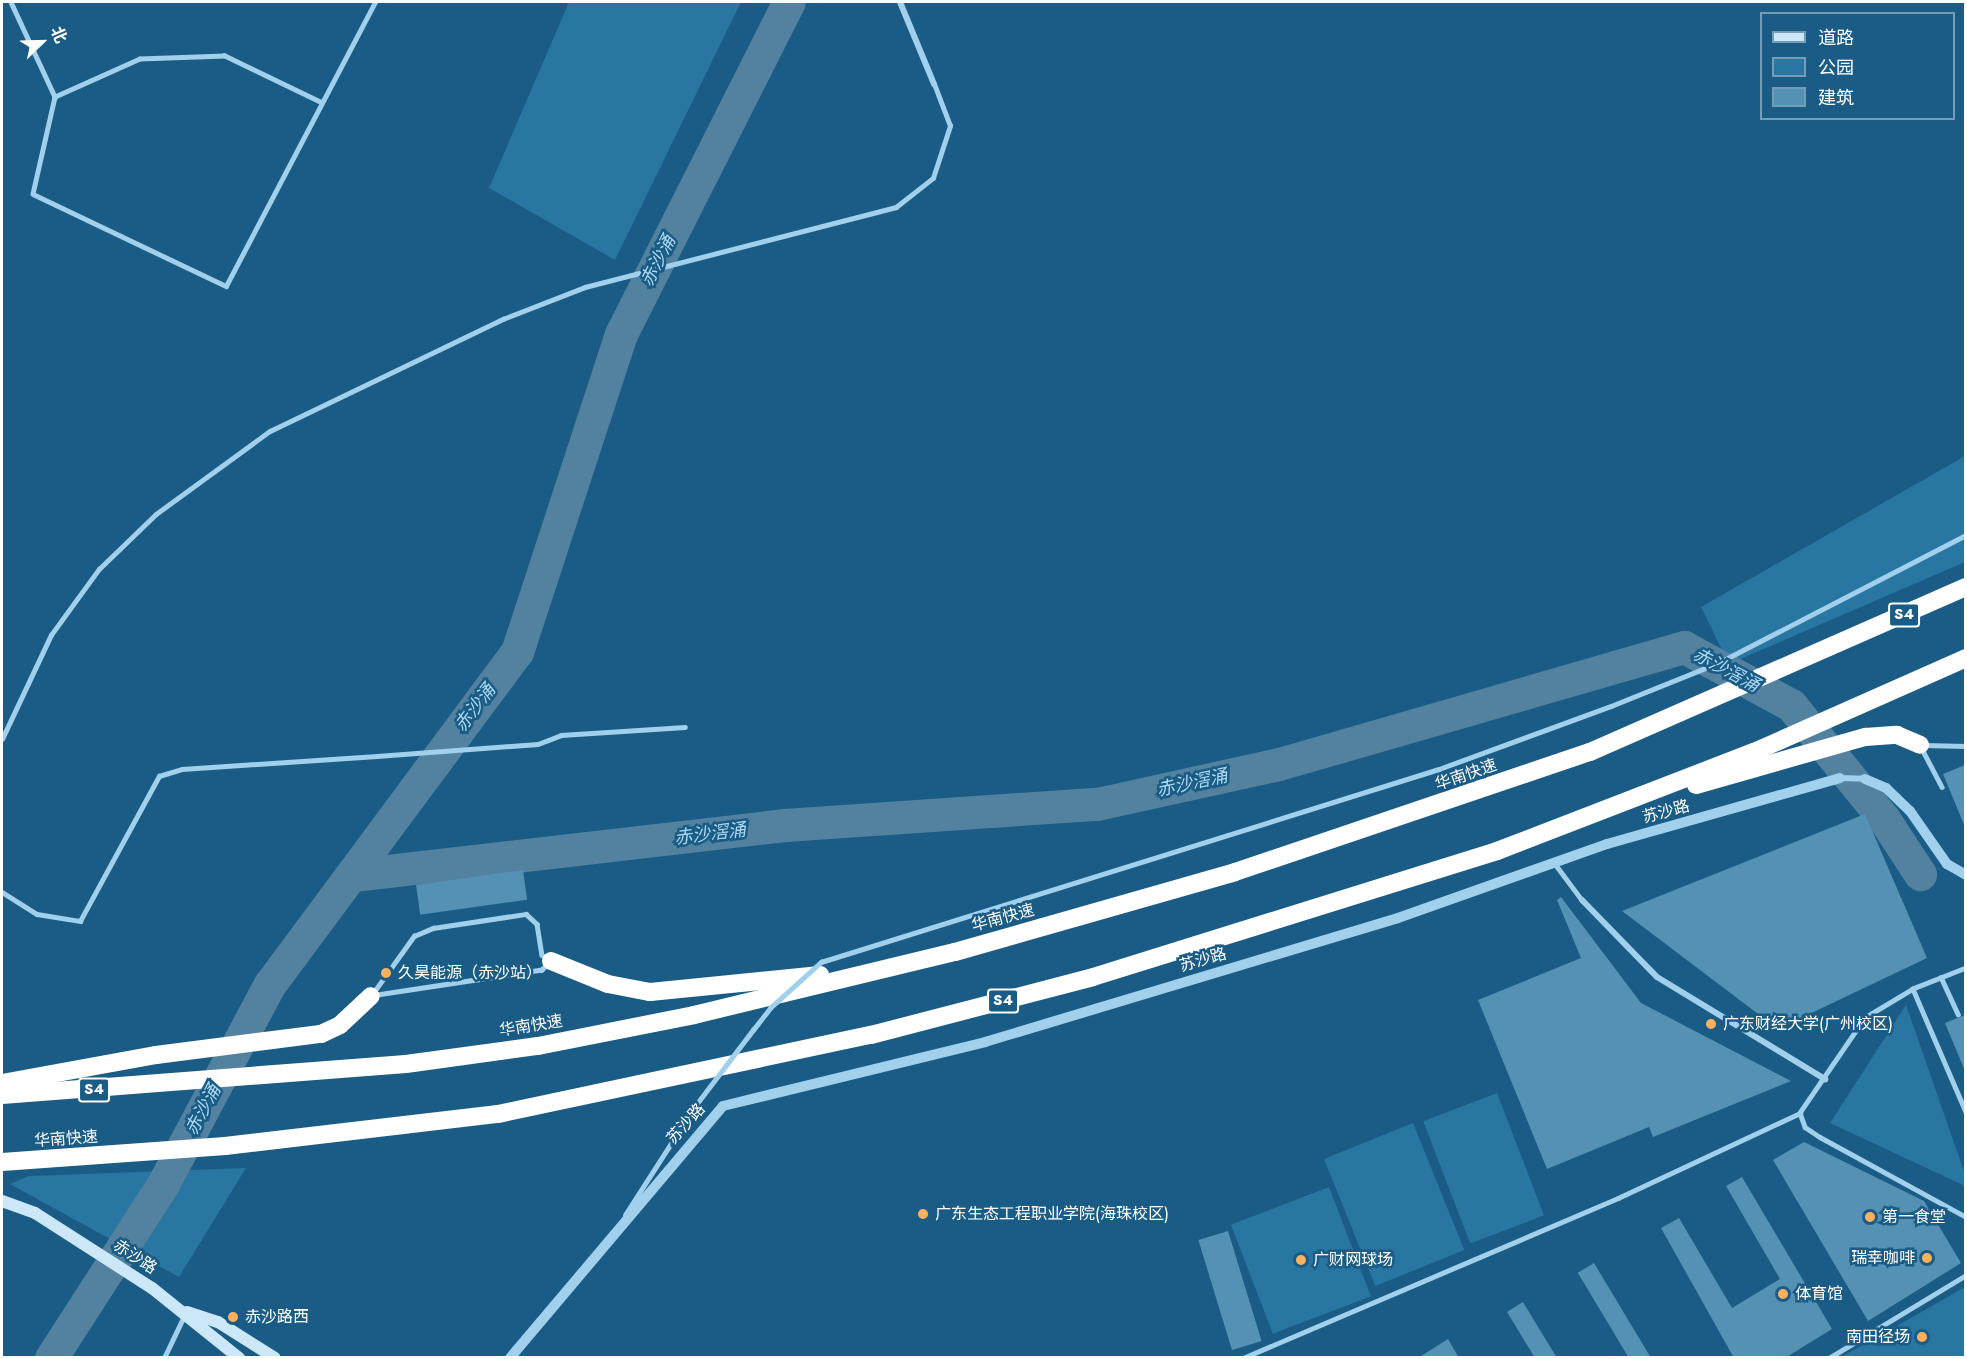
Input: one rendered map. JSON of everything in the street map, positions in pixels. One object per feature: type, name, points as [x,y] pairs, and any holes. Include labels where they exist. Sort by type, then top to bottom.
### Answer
[{"type":"highway","name":"华南快速","points":[[2,1095],[186,1084],[406,1064],[597,1036],[905,964],[1102,912],[1370,828],[1590,752],[1727,697],[1965,587]]},
{"type":"highway","name":"华南快速","points":[[2,1162],[225,1146],[498,1114],[871,1035],[1094,977],[1576,823],[1759,758],[1866,702],[1965,658]]},
{"type":"highway","points":[[1759,758],[1865,737],[1897,735],[1920,745]]},
{"type":"highway","points":[[551,961],[608,984],[650,992],[905,964]]},
{"type":"highway","points":[[2,1083],[171,1053],[278,1041],[331,1030],[370,996]]},
{"type":"main road","name":"赤沙路","points":[[2,1201],[35,1213],[152,1288],[186,1312],[239,1358]]},
{"type":"main road","points":[[186,1312],[218,1322],[275,1358]]},
{"type":"street","points":[[900,2],[934,84]]},
{"type":"street","name":"苏沙路","points":[[510,1358],[708,1120],[746,1097],[985,1042],[1556,866],[1628,838],[1840,778],[1865,779],[1902,804],[1947,864],[1965,876]]},
{"type":"street","points":[[1582,900],[1657,977],[1825,1079]]},
{"type":"lane","points":[[11,2],[55,97],[33,194],[226,286],[320,102],[375,2]]},
{"type":"lane","points":[[55,97],[140,59],[225,56],[320,102]]},
{"type":"lane","points":[[2,739],[51,635],[99,569],[194,484],[270,431],[364,383],[585,287],[897,207],[933,178],[950,126],[934,84]]},
{"type":"lane","points":[[619,1225],[669,1138],[770,1008],[821,962],[1427,773],[1718,663],[1965,535]]},
{"type":"lane","points":[[2,892],[37,914],[80,921],[159,776],[182,769],[538,744],[561,735],[685,727]]},
{"type":"lane","points":[[1942,787],[1920,745],[1965,746]]},
{"type":"lane","points":[[1556,866],[1582,900]]},
{"type":"lane","points":[[526,914],[537,924],[542,955],[551,961],[528,976],[370,996],[404,945],[433,928],[526,914]]},
{"type":"lane","points":[[1243,1358],[1618,1198],[1800,1113],[1865,1018],[1913,989],[1965,968]]},
{"type":"lane","points":[[1941,977],[1958,1014]]},
{"type":"lane","points":[[1913,989],[1965,1112]]},
{"type":"lane","points":[[1800,1113],[1805,1127],[1820,1137],[1965,1217]]},
{"type":"lane","points":[[1828,1358],[1965,1275]]},
{"type":"lane","points":[[164,1358],[186,1312]]},
{"type":"green space","points":[[569,2],[741,2],[615,260],[489,188]]},
{"type":"green space","points":[[1965,456],[1965,562],[1729,664],[1701,607]]},
{"type":"green space","points":[[1906,1005],[1965,1174],[1965,1186],[1830,1123]]},
{"type":"green space","points":[[1497,1093],[1544,1215],[1470,1244],[1423,1121]]},
{"type":"green space","points":[[1413,1123],[1464,1250],[1375,1286],[1324,1159]]},
{"type":"green space","points":[[246,1168],[179,1277],[10,1184],[29,1176]]},
{"type":"green space","name":"广财网球场","points":[[1329,1187],[1371,1296],[1273,1334],[1231,1225]]},
{"type":"green space","name":"南田径场","points":[[1965,1287],[1965,1357],[1841,1357],[1883,1334]]},
{"type":"building","points":[[1965,765],[1965,827],[1943,774]]},
{"type":"building","points":[[1865,814],[1927,958],[1778,1029],[1622,911]]},
{"type":"building","points":[[523,870],[527,900],[420,915],[416,885]]},
{"type":"building","points":[[1561,897],[1641,1003],[1791,1081],[1653,1137],[1649,1127],[1547,1169],[1478,1000],[1581,958],[1557,900]]},
{"type":"building","points":[[1965,1015],[1965,1071],[1945,1023]]},
{"type":"building","name":"第一食堂","points":[[1804,1142],[1924,1201],[1961,1263],[1868,1321],[1773,1160]]},
{"type":"building","points":[[1742,1177],[1832,1329],[1785,1358],[1734,1358],[1661,1228],[1679,1218],[1732,1308],[1780,1279],[1726,1186]]},
{"type":"building","points":[[1228,1231],[1262,1341],[1232,1350],[1198,1240]]},
{"type":"building","points":[[1594,1263],[1651,1358],[1629,1358],[1578,1273]]},
{"type":"building","points":[[1523,1302],[1557,1358],[1535,1358],[1507,1312]]},
{"type":"building","points":[[1448,1339],[1459,1358],[1418,1358]]},
{"type":"waterway","name":"赤沙涌","points":[[51,1358],[163,1184],[270,984],[517,652],[621,334],[789,2]]},
{"type":"waterway","name":"赤沙滘涌","points":[[353,875],[785,825],[1097,804],[1279,764],[1684,647],[1791,705],[1884,819],[1920,874]]},
{"type":"place","name":"久昊能源（赤沙站）","points":[[386,973]]},
{"type":"place","name":"广东财经大学(广州校区)","points":[[1711,1024]]},
{"type":"place","name":"广东生态工程职业学院(海珠校区)","points":[[923,1214]]},
{"type":"place","name":"第一食堂","points":[[1870,1217]]},
{"type":"place","name":"瑞幸咖啡","points":[[1927,1258]]},
{"type":"place","name":"广财网球场","points":[[1301,1260]]},
{"type":"place","name":"体育馆","points":[[1783,1294]]},
{"type":"place","name":"赤沙路西","points":[[233,1317]]},
{"type":"place","name":"南田径场","points":[[1922,1337]]}]
